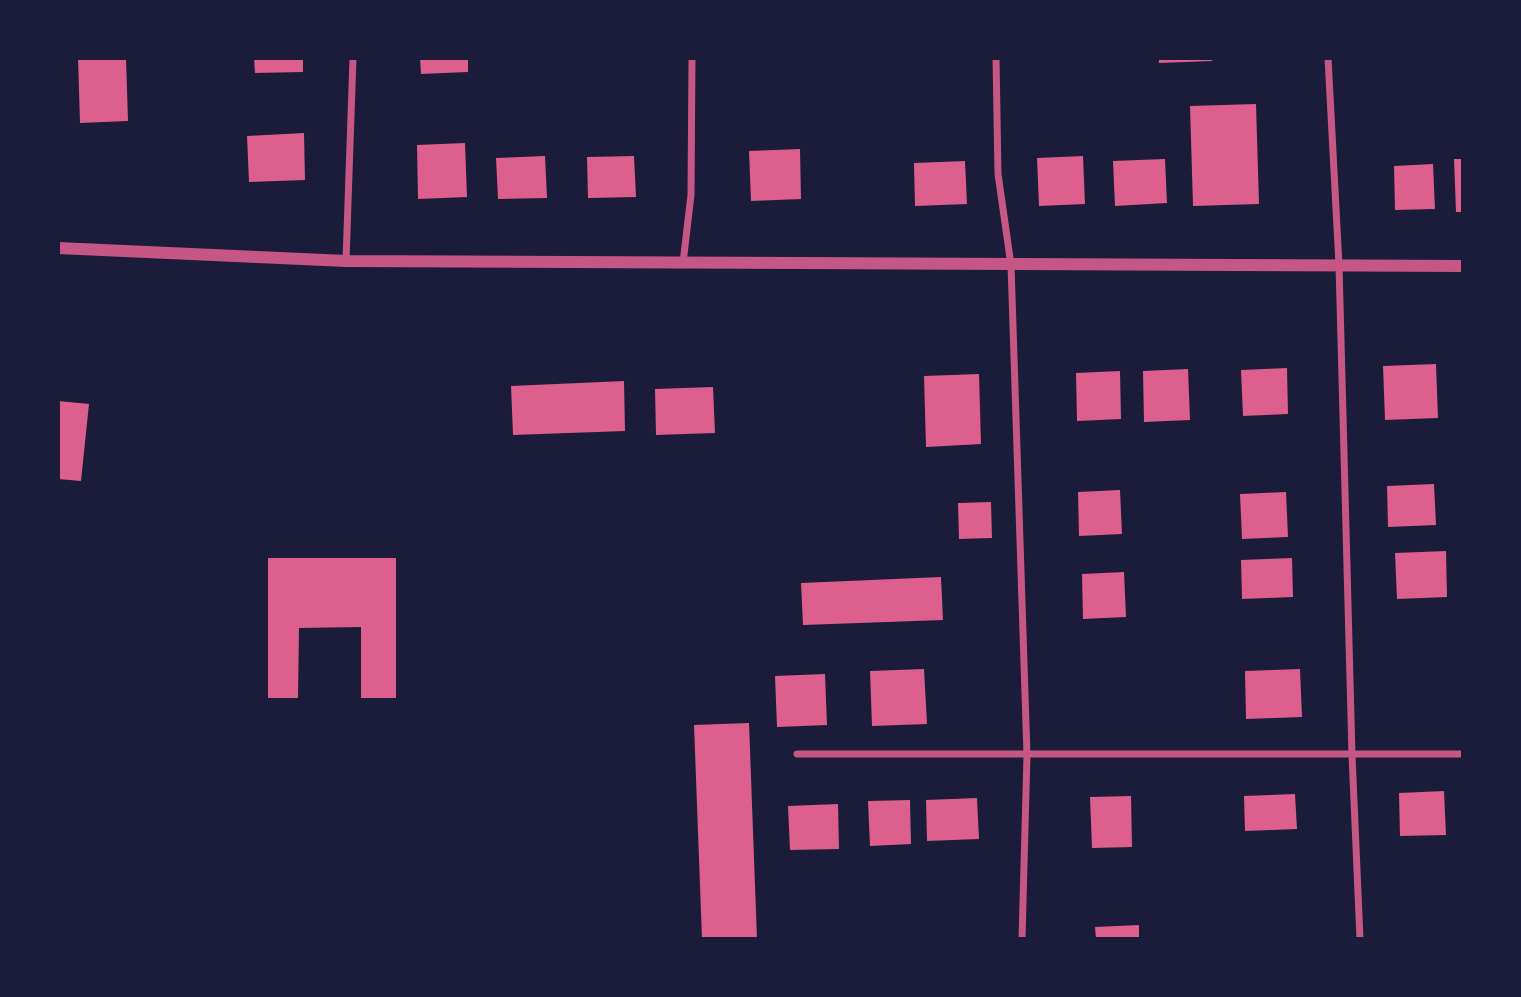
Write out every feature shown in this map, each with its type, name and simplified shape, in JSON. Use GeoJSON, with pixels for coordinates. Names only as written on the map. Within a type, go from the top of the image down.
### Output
{"type":"FeatureCollection","features":[{"type":"Feature","properties":{"kind":"street"},"geometry":{"type":"LineString","coordinates":[[346,261],[353,58]]}},
{"type":"Feature","properties":{"kind":"street"},"geometry":{"type":"LineString","coordinates":[[683,264],[691,195],[692,58]]}},
{"type":"Feature","properties":{"kind":"street"},"geometry":{"type":"LineString","coordinates":[[996,58],[998,174],[1011,265],[1027,755],[1023,939]]}},
{"type":"Feature","properties":{"kind":"street"},"geometry":{"type":"LineString","coordinates":[[1328,58],[1339,265],[1352,755],[1360,939]]}},
{"type":"Feature","properties":{"kind":"street"},"geometry":{"type":"LineString","coordinates":[[58,248],[346,261],[1463,266]]}},
{"type":"Feature","properties":{"kind":"street"},"geometry":{"type":"LineString","coordinates":[[797,754],[1463,754]]}},
{"type":"Feature","properties":{"kind":"building"},"geometry":{"type":"Polygon","coordinates":[[[78,58],[126,58],[128,121],[80,123],[78,58]]]}},
{"type":"Feature","properties":{"kind":"building"},"geometry":{"type":"Polygon","coordinates":[[[254,58],[303,58],[303,72],[255,73],[254,58]]]}},
{"type":"Feature","properties":{"kind":"building"},"geometry":{"type":"Polygon","coordinates":[[[420,58],[468,58],[468,72],[421,74],[420,58]]]}},
{"type":"Feature","properties":{"kind":"building"},"geometry":{"type":"Polygon","coordinates":[[[1159,58],[1212,58],[1212,61],[1159,63],[1159,58]]]}},
{"type":"Feature","properties":{"kind":"building"},"geometry":{"type":"Polygon","coordinates":[[[1256,104],[1259,204],[1193,206],[1190,106],[1256,104]]]}},
{"type":"Feature","properties":{"kind":"building"},"geometry":{"type":"Polygon","coordinates":[[[304,133],[305,180],[249,182],[247,136],[304,133]]]}},
{"type":"Feature","properties":{"kind":"building"},"geometry":{"type":"Polygon","coordinates":[[[465,143],[467,197],[418,199],[417,145],[465,143]]]}},
{"type":"Feature","properties":{"kind":"building"},"geometry":{"type":"Polygon","coordinates":[[[800,149],[801,199],[751,201],[749,151],[800,149]]]}},
{"type":"Feature","properties":{"kind":"building"},"geometry":{"type":"Polygon","coordinates":[[[545,156],[547,198],[498,199],[496,158],[545,156]]]}},
{"type":"Feature","properties":{"kind":"building"},"geometry":{"type":"Polygon","coordinates":[[[634,156],[636,197],[588,198],[587,157],[634,156]]]}},
{"type":"Feature","properties":{"kind":"building"},"geometry":{"type":"Polygon","coordinates":[[[1083,156],[1085,204],[1039,206],[1037,158],[1083,156]]]}},
{"type":"Feature","properties":{"kind":"building"},"geometry":{"type":"Polygon","coordinates":[[[1165,159],[1167,203],[1115,206],[1113,161],[1165,159]]]}},
{"type":"Feature","properties":{"kind":"building"},"geometry":{"type":"Polygon","coordinates":[[[1454,159],[1463,159],[1463,212],[1456,212],[1454,159]]]}},
{"type":"Feature","properties":{"kind":"building"},"geometry":{"type":"Polygon","coordinates":[[[965,161],[967,204],[915,206],[914,163],[965,161]]]}},
{"type":"Feature","properties":{"kind":"building"},"geometry":{"type":"Polygon","coordinates":[[[1433,164],[1435,209],[1395,210],[1394,166],[1433,164]]]}},
{"type":"Feature","properties":{"kind":"building"},"geometry":{"type":"Polygon","coordinates":[[[1436,364],[1438,418],[1385,420],[1383,366],[1436,364]]]}},
{"type":"Feature","properties":{"kind":"building"},"geometry":{"type":"Polygon","coordinates":[[[1287,368],[1288,414],[1243,416],[1241,370],[1287,368]]]}},
{"type":"Feature","properties":{"kind":"building"},"geometry":{"type":"Polygon","coordinates":[[[1188,369],[1190,420],[1144,422],[1143,371],[1188,369]]]}},
{"type":"Feature","properties":{"kind":"building"},"geometry":{"type":"Polygon","coordinates":[[[1120,371],[1121,419],[1077,421],[1076,373],[1120,371]]]}},
{"type":"Feature","properties":{"kind":"building"},"geometry":{"type":"Polygon","coordinates":[[[979,374],[981,444],[926,447],[924,376],[979,374]]]}},
{"type":"Feature","properties":{"kind":"building"},"geometry":{"type":"Polygon","coordinates":[[[624,381],[625,431],[513,435],[511,386],[624,381]]]}},
{"type":"Feature","properties":{"kind":"building"},"geometry":{"type":"Polygon","coordinates":[[[713,387],[715,433],[656,435],[655,389],[713,387]]]}},
{"type":"Feature","properties":{"kind":"building"},"geometry":{"type":"Polygon","coordinates":[[[58,401],[89,404],[81,481],[58,479],[58,401]]]}},
{"type":"Feature","properties":{"kind":"building"},"geometry":{"type":"Polygon","coordinates":[[[1434,484],[1436,525],[1388,527],[1387,486],[1434,484]]]}},
{"type":"Feature","properties":{"kind":"building"},"geometry":{"type":"Polygon","coordinates":[[[1120,490],[1122,534],[1079,536],[1078,492],[1120,490]]]}},
{"type":"Feature","properties":{"kind":"building"},"geometry":{"type":"Polygon","coordinates":[[[1286,492],[1288,537],[1242,539],[1240,494],[1286,492]]]}},
{"type":"Feature","properties":{"kind":"building"},"geometry":{"type":"Polygon","coordinates":[[[991,502],[992,538],[959,539],[958,503],[991,502]]]}},
{"type":"Feature","properties":{"kind":"building"},"geometry":{"type":"Polygon","coordinates":[[[1446,551],[1447,597],[1397,599],[1395,553],[1446,551]]]}},
{"type":"Feature","properties":{"kind":"building"},"geometry":{"type":"Polygon","coordinates":[[[268,558],[396,558],[396,698],[361,698],[361,627],[299,628],[298,698],[268,698],[268,558]]]}},
{"type":"Feature","properties":{"kind":"building"},"geometry":{"type":"Polygon","coordinates":[[[1292,558],[1293,597],[1242,599],[1241,560],[1292,558]]]}},
{"type":"Feature","properties":{"kind":"building"},"geometry":{"type":"Polygon","coordinates":[[[1124,572],[1126,617],[1083,619],[1082,574],[1124,572]]]}},
{"type":"Feature","properties":{"kind":"building"},"geometry":{"type":"Polygon","coordinates":[[[941,577],[943,620],[803,625],[801,583],[941,577]]]}},
{"type":"Feature","properties":{"kind":"building"},"geometry":{"type":"Polygon","coordinates":[[[924,669],[927,724],[872,726],[870,671],[924,669]]]}},
{"type":"Feature","properties":{"kind":"building"},"geometry":{"type":"Polygon","coordinates":[[[1300,669],[1302,717],[1246,719],[1245,671],[1300,669]]]}},
{"type":"Feature","properties":{"kind":"building"},"geometry":{"type":"Polygon","coordinates":[[[825,674],[827,725],[777,727],[775,676],[825,674]]]}},
{"type":"Feature","properties":{"kind":"building"},"geometry":{"type":"Polygon","coordinates":[[[749,723],[757,939],[702,939],[694,725],[749,723]]]}},
{"type":"Feature","properties":{"kind":"building"},"geometry":{"type":"Polygon","coordinates":[[[1444,791],[1446,835],[1400,836],[1399,793],[1444,791]]]}},
{"type":"Feature","properties":{"kind":"building"},"geometry":{"type":"Polygon","coordinates":[[[1295,794],[1297,829],[1245,831],[1244,796],[1295,794]]]}},
{"type":"Feature","properties":{"kind":"building"},"geometry":{"type":"Polygon","coordinates":[[[1131,796],[1132,847],[1092,848],[1090,797],[1131,796]]]}},
{"type":"Feature","properties":{"kind":"building"},"geometry":{"type":"Polygon","coordinates":[[[977,798],[979,839],[927,841],[926,800],[977,798]]]}},
{"type":"Feature","properties":{"kind":"building"},"geometry":{"type":"Polygon","coordinates":[[[910,800],[911,844],[870,846],[868,801],[910,800]]]}},
{"type":"Feature","properties":{"kind":"building"},"geometry":{"type":"Polygon","coordinates":[[[838,804],[839,849],[790,850],[788,806],[838,804]]]}},
{"type":"Feature","properties":{"kind":"building"},"geometry":{"type":"Polygon","coordinates":[[[1139,925],[1139,939],[1096,939],[1095,927],[1139,925]]]}}]}
